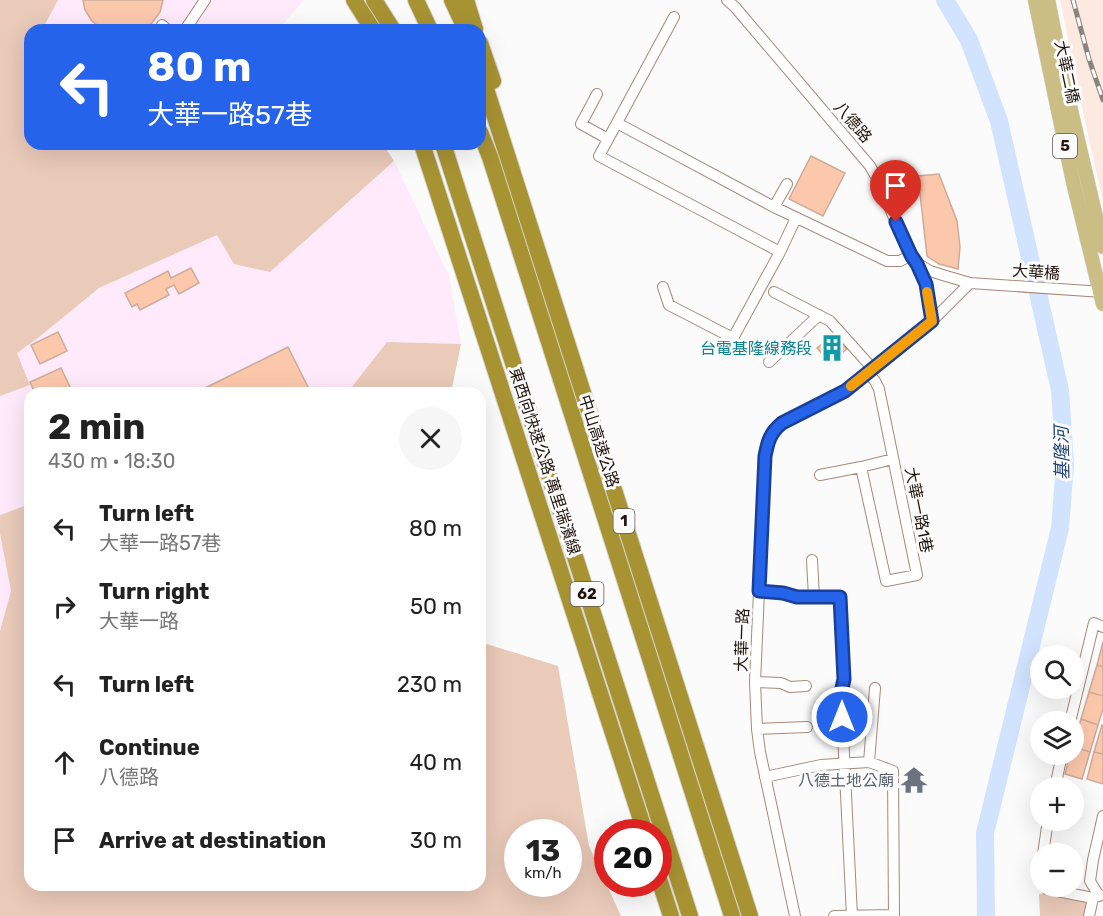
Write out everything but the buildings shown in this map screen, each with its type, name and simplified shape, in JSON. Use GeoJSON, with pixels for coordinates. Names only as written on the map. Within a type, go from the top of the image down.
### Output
{"type":"FeatureCollection","features":[{"type":"Feature","properties":{"kind":"highway"},"geometry":{"type":"LineString","coordinates":[[354,0],[369,24]]}},
{"type":"Feature","properties":{"kind":"highway"},"geometry":{"type":"LineString","coordinates":[[374,0],[389,24]]}},
{"type":"Feature","properties":{"kind":"highway"},"geometry":{"type":"LineString","coordinates":[[416,0],[427,24]]}},
{"type":"Feature","properties":{"kind":"highway"},"geometry":{"type":"LineString","coordinates":[[428,0],[438,24]]}},
{"type":"Feature","properties":{"kind":"highway"},"geometry":{"type":"LineString","coordinates":[[452,0],[462,24]]}},
{"type":"Feature","properties":{"kind":"highway"},"geometry":{"type":"LineString","coordinates":[[466,0],[474,24]]}},
{"type":"Feature","properties":{"kind":"highway"},"geometry":{"type":"LineString","coordinates":[[486,62],[496,93],[499,126]]}},
{"type":"Feature","properties":{"kind":"highway","name":"中山高速公路"},"geometry":{"type":"LineString","coordinates":[[486,88],[750,916]]}},
{"type":"Feature","properties":{"kind":"highway","name":"中山高速公路"},"geometry":{"type":"LineString","coordinates":[[486,147],[732,916]]}},
{"type":"Feature","properties":{"kind":"highway","name":"東西向快速公路 萬里瑞濱線"},"geometry":{"type":"LineString","coordinates":[[424,150],[641,819]]}},
{"type":"Feature","properties":{"kind":"highway","name":"東西向快速公路 萬里瑞濱線"},"geometry":{"type":"LineString","coordinates":[[445,150],[690,916]]}},
{"type":"Feature","properties":{"kind":"highway"},"geometry":{"type":"LineString","coordinates":[[486,150],[490,157]]}},
{"type":"Feature","properties":{"kind":"highway"},"geometry":{"type":"LineString","coordinates":[[665,897],[671,916]]}},
{"type":"Feature","properties":{"kind":"main road","name":"大華二橋"},"geometry":{"type":"LineString","coordinates":[[1035,0],[1073,182],[1102,296]]}},
{"type":"Feature","properties":{"kind":"main road","name":"5"},"geometry":{"type":"LineString","coordinates":[[1048,0],[1065,85],[1103,247]]}},
{"type":"Feature","properties":{"kind":"street"},"geometry":{"type":"LineString","coordinates":[[189,24],[205,0]]}},
{"type":"Feature","properties":{"kind":"street","name":"八德路"},"geometry":{"type":"LineString","coordinates":[[727,0],[870,166],[926,284],[932,321]]}},
{"type":"Feature","properties":{"kind":"street"},"geometry":{"type":"LineString","coordinates":[[674,17],[599,156],[780,252]]}},
{"type":"Feature","properties":{"kind":"street"},"geometry":{"type":"LineString","coordinates":[[597,94],[581,124],[608,139]]}},
{"type":"Feature","properties":{"kind":"street"},"geometry":{"type":"LineString","coordinates":[[616,123],[774,207],[887,261],[914,259],[946,276],[970,283]]}},
{"type":"Feature","properties":{"kind":"street"},"geometry":{"type":"LineString","coordinates":[[774,207],[787,184]]}},
{"type":"Feature","properties":{"kind":"street"},"geometry":{"type":"LineString","coordinates":[[663,287],[669,305],[733,338],[796,218]]}},
{"type":"Feature","properties":{"kind":"street","name":"大華橋"},"geometry":{"type":"LineString","coordinates":[[970,283],[1102,296]]}},
{"type":"Feature","properties":{"kind":"street","name":"大華一路"},"geometry":{"type":"LineString","coordinates":[[795,916],[757,729],[755,682],[767,442],[773,430],[782,423],[845,391],[871,371],[932,321],[970,283]]}},
{"type":"Feature","properties":{"kind":"street","name":"大華一路1巷"},"geometry":{"type":"LineString","coordinates":[[774,292],[830,321],[871,371],[879,389],[917,575],[886,581],[861,467]]}},
{"type":"Feature","properties":{"kind":"street"},"geometry":{"type":"LineString","coordinates":[[769,362],[819,315]]}},
{"type":"Feature","properties":{"kind":"street"},"geometry":{"type":"LineString","coordinates":[[820,475],[893,459]]}},
{"type":"Feature","properties":{"kind":"street"},"geometry":{"type":"LineString","coordinates":[[812,560],[814,597]]}},
{"type":"Feature","properties":{"kind":"street"},"geometry":{"type":"LineString","coordinates":[[759,591],[797,597],[840,597],[844,679],[841,693],[852,916]]}},
{"type":"Feature","properties":{"kind":"street"},"geometry":{"type":"LineString","coordinates":[[1073,711],[1094,623],[1103,627]]}},
{"type":"Feature","properties":{"kind":"street"},"geometry":{"type":"LineString","coordinates":[[755,682],[781,683],[790,687],[806,686]]}},
{"type":"Feature","properties":{"kind":"street"},"geometry":{"type":"LineString","coordinates":[[869,762],[875,688]]}},
{"type":"Feature","properties":{"kind":"street"},"geometry":{"type":"LineString","coordinates":[[757,729],[807,727]]}},
{"type":"Feature","properties":{"kind":"street"},"geometry":{"type":"LineString","coordinates":[[765,777],[821,765],[869,762],[893,771],[894,916],[834,916]]}},
{"type":"Feature","properties":{"kind":"street"},"geometry":{"type":"LineString","coordinates":[[1089,916],[1098,896],[1090,881],[1103,816]]}},
{"type":"Feature","properties":{"kind":"shaded area"},"geometry":{"type":"Polygon","coordinates":[[[0,0],[304,0],[283,24],[24,24],[0,0]]]}},
{"type":"Feature","properties":{"kind":"shaded area"},"geometry":{"type":"Polygon","coordinates":[[[0,0],[58,0],[45,24],[24,24],[24,150],[387,150],[394,161],[270,272],[234,264],[217,235],[99,288],[17,353],[30,385],[0,396],[0,0]]]}},
{"type":"Feature","properties":{"kind":"shaded area"},"geometry":{"type":"Polygon","coordinates":[[[1060,0],[1103,0],[1103,201],[1086,126],[1060,0]]]}},
{"type":"Feature","properties":{"kind":"shaded area"},"geometry":{"type":"Polygon","coordinates":[[[394,161],[449,276],[461,344],[387,342],[352,387],[25,387],[30,385],[17,353],[99,288],[217,235],[270,272],[394,161]]]}},
{"type":"Feature","properties":{"kind":"shaded area"},"geometry":{"type":"Polygon","coordinates":[[[387,342],[461,344],[452,387],[352,387],[387,342]]]}},
{"type":"Feature","properties":{"kind":"shaded area"},"geometry":{"type":"Polygon","coordinates":[[[24,387],[24,506],[0,515],[0,396],[24,387]]]}},
{"type":"Feature","properties":{"kind":"shaded area"},"geometry":{"type":"Polygon","coordinates":[[[24,506],[24,891],[486,891],[486,644],[558,666],[589,846],[594,857],[594,897],[612,897],[621,916],[0,916],[0,631],[11,591],[0,534],[0,515],[24,506]]]}},
{"type":"Feature","properties":{"kind":"shaded area"},"geometry":{"type":"Polygon","coordinates":[[[0,534],[11,591],[0,631],[0,534]]]}},
{"type":"Feature","properties":{"kind":"shaded area"},"geometry":{"type":"Polygon","coordinates":[[[1039,897],[1069,897],[1087,900],[1084,916],[1040,916],[1039,897]]]}},
{"type":"Feature","properties":{"kind":"waterway","name":"基隆河"},"geometry":{"type":"LineString","coordinates":[[945,0],[969,40],[999,121],[1060,390],[1065,465],[1060,528],[985,833],[986,916]]}},
{"type":"Feature","properties":{"kind":"railway"},"geometry":{"type":"LineString","coordinates":[[1073,0],[1103,100]]}},
{"type":"Feature","properties":{"kind":"slow traffic"},"geometry":{"type":"LineString","coordinates":[[851,386],[932,321],[927,292]]}},
{"type":"Feature","properties":{"kind":"place","name":"台電基隆線務段"},"geometry":{"type":"Point","coordinates":[832,348]}},
{"type":"Feature","properties":{"kind":"place","name":"八德土地公廟"},"geometry":{"type":"Point","coordinates":[914,780]}},
{"type":"Feature","properties":{"kind":"route"},"geometry":{"type":"LineString","coordinates":[[842,717],[841,693],[844,679],[840,597],[797,597],[759,591],[765,456],[767,442],[773,430],[794,416],[845,391],[932,321],[926,284],[896,222]]}}]}
